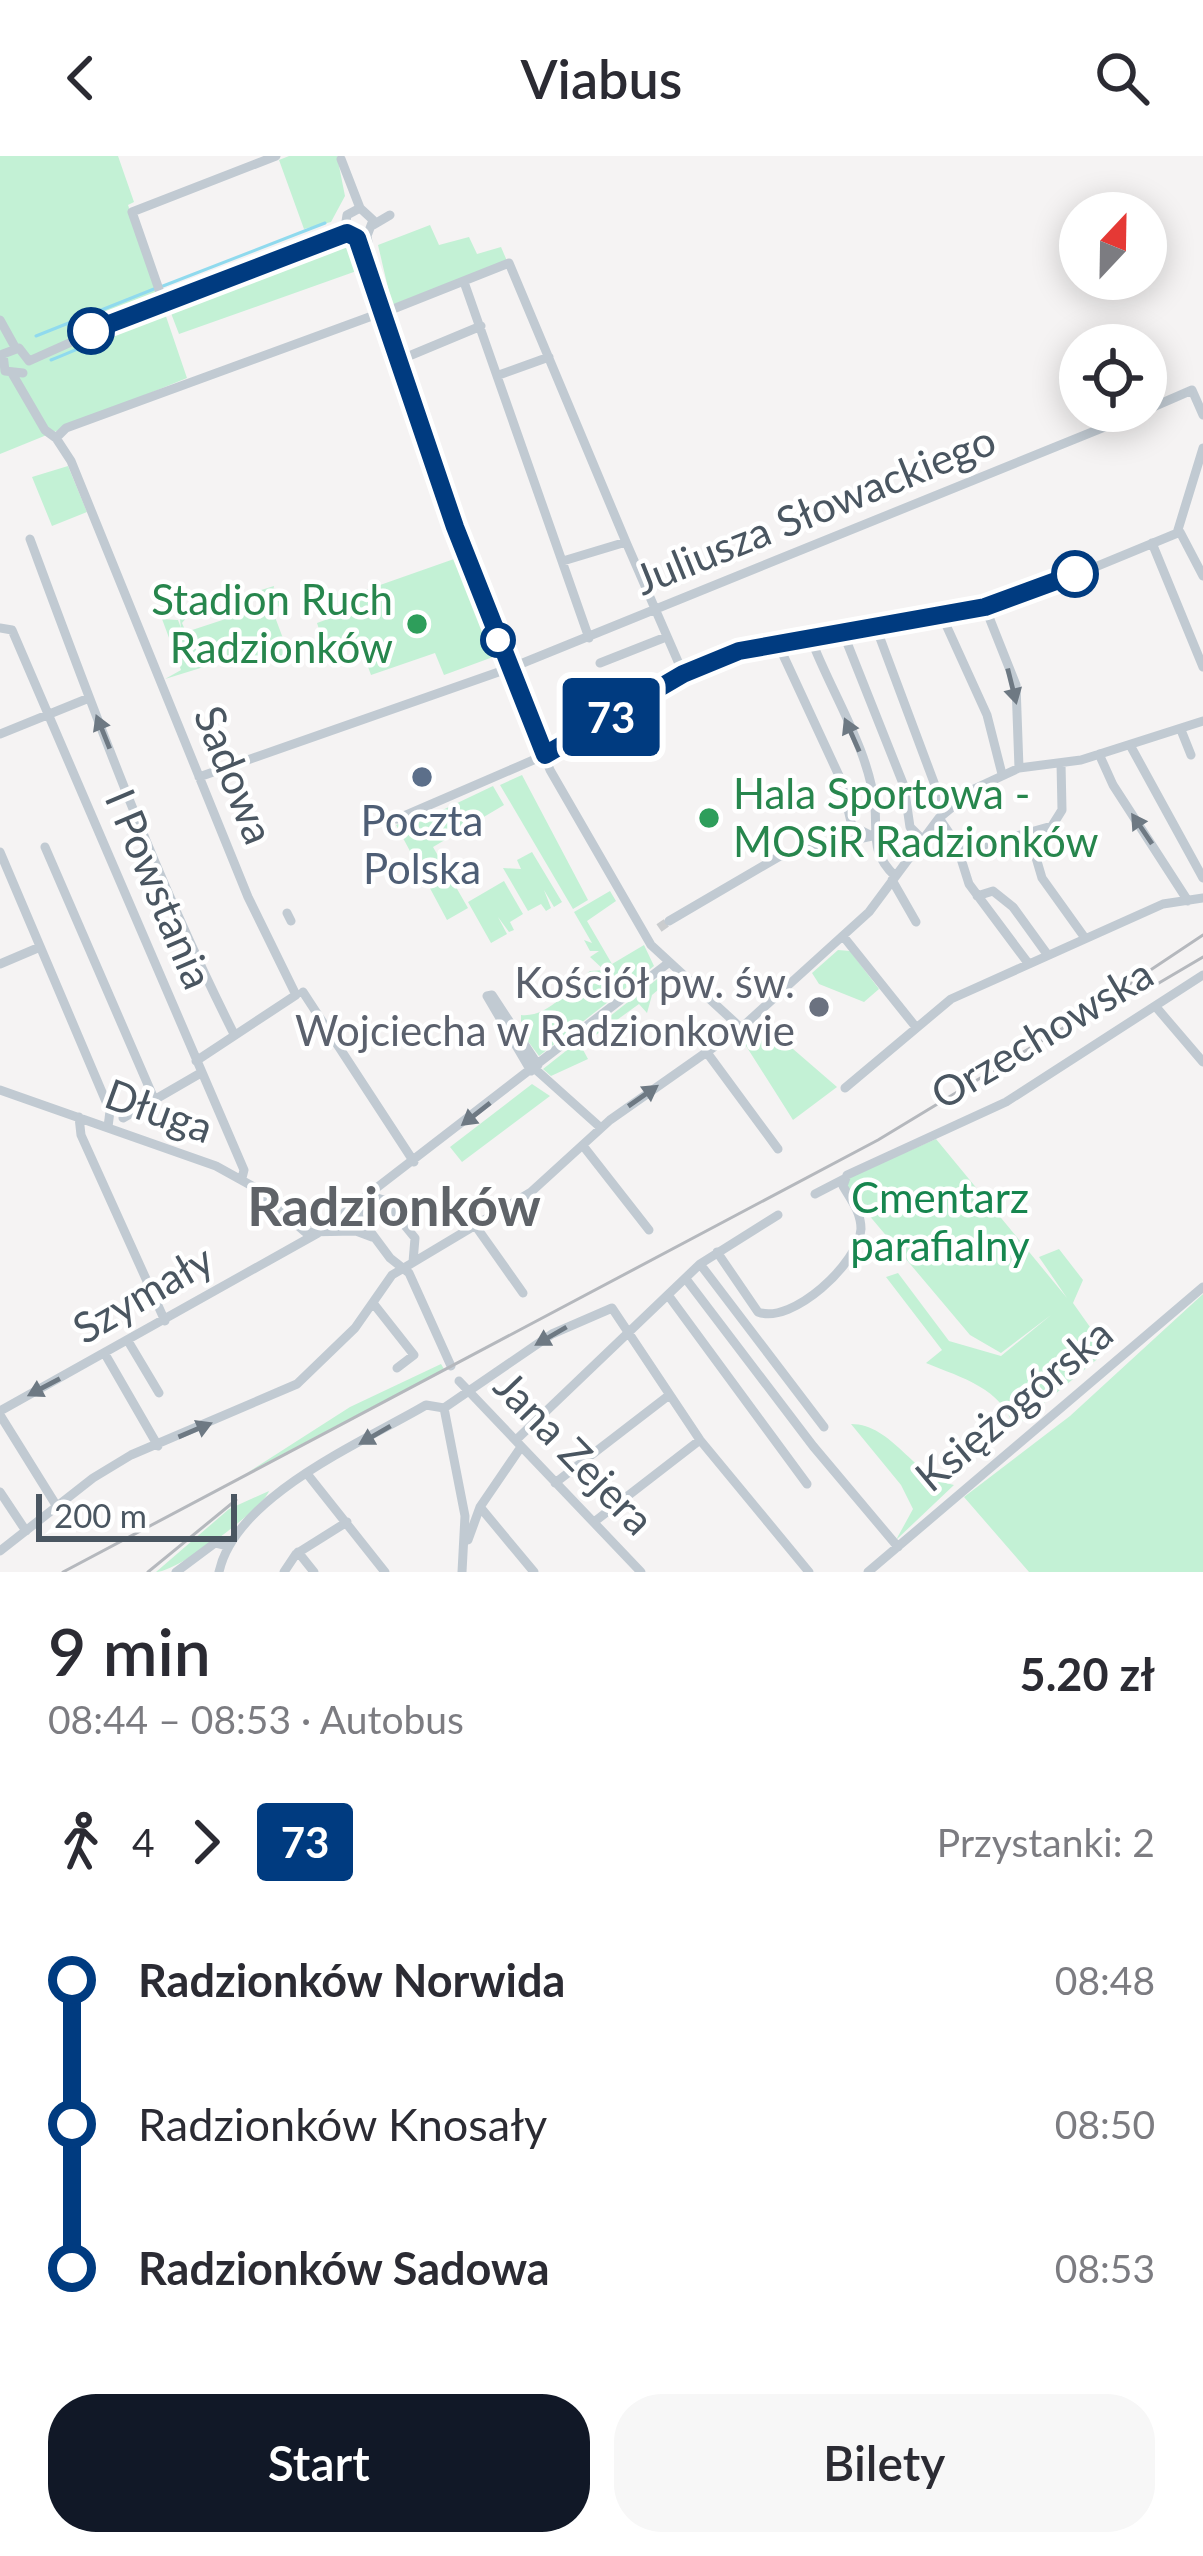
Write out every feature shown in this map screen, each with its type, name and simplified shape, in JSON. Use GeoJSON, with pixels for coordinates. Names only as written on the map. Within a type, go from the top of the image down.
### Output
{"type":"FeatureCollection","features":[{"type":"Feature","properties":{"kind":"street"},"geometry":{"type":"LineString","coordinates":[[163,302],[132,212],[277,156]]}},
{"type":"Feature","properties":{"kind":"street"},"geometry":{"type":"LineString","coordinates":[[341,157],[359,210],[373,225]]}},
{"type":"Feature","properties":{"kind":"street"},"geometry":{"type":"LineString","coordinates":[[11,363],[296,249],[354,233],[388,212],[359,210]]}},
{"type":"Feature","properties":{"kind":"street"},"geometry":{"type":"LineString","coordinates":[[359,210],[354,233],[374,279],[421,433],[569,808],[645,937],[667,964],[740,1028]]}},
{"type":"Feature","properties":{"kind":"street"},"geometry":{"type":"LineString","coordinates":[[56,438],[62,430],[509,263],[683,674]]}},
{"type":"Feature","properties":{"kind":"street"},"geometry":{"type":"LineString","coordinates":[[464,282],[590,638]]}},
{"type":"Feature","properties":{"kind":"street","name":"Sadowa"},"geometry":{"type":"LineString","coordinates":[[0,325],[11,363],[34,410],[56,438],[248,897],[300,993],[413,1162]]}},
{"type":"Feature","properties":{"kind":"street"},"geometry":{"type":"LineString","coordinates":[[409,356],[481,326]]}},
{"type":"Feature","properties":{"kind":"street"},"geometry":{"type":"LineString","coordinates":[[499,375],[549,357]]}},
{"type":"Feature","properties":{"kind":"street","name":"Juliusza Słowackiego"},"geometry":{"type":"LineString","coordinates":[[1167,401],[1192,390],[1203,415]]}},
{"type":"Feature","properties":{"kind":"street","name":"Juliusza Słowackiego"},"geometry":{"type":"LineString","coordinates":[[199,777],[590,638],[1094,432]]}},
{"type":"Feature","properties":{"kind":"street"},"geometry":{"type":"LineString","coordinates":[[1203,448],[1179,532],[1203,576]]}},
{"type":"Feature","properties":{"kind":"street"},"geometry":{"type":"LineString","coordinates":[[398,819],[545,755],[683,674],[739,651],[877,630],[985,607],[1179,532]]}},
{"type":"Feature","properties":{"kind":"street"},"geometry":{"type":"LineString","coordinates":[[30,539],[195,957],[233,1032]]}},
{"type":"Feature","properties":{"kind":"street"},"geometry":{"type":"LineString","coordinates":[[563,561],[626,542]]}},
{"type":"Feature","properties":{"kind":"street"},"geometry":{"type":"LineString","coordinates":[[1152,543],[1203,667]]}},
{"type":"Feature","properties":{"kind":"street"},"geometry":{"type":"LineString","coordinates":[[985,607],[1016,685],[1019,768]]}},
{"type":"Feature","properties":{"kind":"street"},"geometry":{"type":"LineString","coordinates":[[942,616],[987,716],[1002,774]]}},
{"type":"Feature","properties":{"kind":"street","name":"I Powstania"},"geometry":{"type":"LineString","coordinates":[[4,627],[49,715],[244,1170],[242,1178]]}},
{"type":"Feature","properties":{"kind":"street"},"geometry":{"type":"LineString","coordinates":[[877,630],[942,815],[977,896],[1028,963]]}},
{"type":"Feature","properties":{"kind":"street"},"geometry":{"type":"LineString","coordinates":[[844,635],[904,786],[910,827],[922,839]]}},
{"type":"Feature","properties":{"kind":"street"},"geometry":{"type":"LineString","coordinates":[[600,663],[666,637]]}},
{"type":"Feature","properties":{"kind":"street"},"geometry":{"type":"LineString","coordinates":[[811,639],[864,762],[874,807],[872,836],[916,922]]}},
{"type":"Feature","properties":{"kind":"street"},"geometry":{"type":"LineString","coordinates":[[778,644],[841,779],[852,826],[872,836]]}},
{"type":"Feature","properties":{"kind":"street"},"geometry":{"type":"LineString","coordinates":[[0,734],[89,698]]}},
{"type":"Feature","properties":{"kind":"street"},"geometry":{"type":"LineString","coordinates":[[0,1551],[110,1467],[297,1384],[331,1355],[409,1264],[477,1228],[584,1147],[601,1128],[740,1028],[843,936],[942,815],[1002,774],[1099,754],[1203,721]]}},
{"type":"Feature","properties":{"kind":"street"},"geometry":{"type":"LineString","coordinates":[[1181,730],[1191,755]]}},
{"type":"Feature","properties":{"kind":"street"},"geometry":{"type":"LineString","coordinates":[[1130,745],[1203,878]]}},
{"type":"Feature","properties":{"kind":"street"},"geometry":{"type":"LineString","coordinates":[[1099,754],[1112,785],[1188,901]]}},
{"type":"Feature","properties":{"kind":"street"},"geometry":{"type":"LineString","coordinates":[[956,842],[982,846],[1029,834],[1059,819],[1061,763]]}},
{"type":"Feature","properties":{"kind":"street"},"geometry":{"type":"LineString","coordinates":[[1029,834],[1042,878],[1085,938]]}},
{"type":"Feature","properties":{"kind":"street"},"geometry":{"type":"LineString","coordinates":[[645,937],[780,856],[872,836]]}},
{"type":"Feature","properties":{"kind":"street"},"geometry":{"type":"LineString","coordinates":[[45,847],[155,1101]]}},
{"type":"Feature","properties":{"kind":"street"},"geometry":{"type":"LineString","coordinates":[[1,856],[110,1112],[108,1126]]}},
{"type":"Feature","properties":{"kind":"street"},"geometry":{"type":"LineString","coordinates":[[977,896],[993,891],[1013,907],[1047,954]]}},
{"type":"Feature","properties":{"kind":"street"},"geometry":{"type":"LineString","coordinates":[[844,1088],[951,999],[1163,904],[1203,898]]}},
{"type":"Feature","properties":{"kind":"street"},"geometry":{"type":"LineString","coordinates":[[843,936],[915,1026]]}},
{"type":"Feature","properties":{"kind":"street"},"geometry":{"type":"LineString","coordinates":[[0,964],[40,947]]}},
{"type":"Feature","properties":{"kind":"street","name":"Szymały"},"geometry":{"type":"LineString","coordinates":[[0,1413],[330,1225],[667,964]]}},
{"type":"Feature","properties":{"kind":"street","name":"Orzechowska"},"geometry":{"type":"LineString","coordinates":[[815,1194],[1006,1102],[1203,976]]}},
{"type":"Feature","properties":{"kind":"street"},"geometry":{"type":"LineString","coordinates":[[196,1060],[300,993]]}},
{"type":"Feature","properties":{"kind":"street"},"geometry":{"type":"LineString","coordinates":[[534,1068],[492,995],[487,996],[534,1068],[601,1128]]}},
{"type":"Feature","properties":{"kind":"street"},"geometry":{"type":"LineString","coordinates":[[1156,1007],[1203,1062]]}},
{"type":"Feature","properties":{"kind":"street"},"geometry":{"type":"LineString","coordinates":[[708,1054],[778,1149]]}},
{"type":"Feature","properties":{"kind":"street"},"geometry":{"type":"LineString","coordinates":[[123,1118],[199,1074]]}},
{"type":"Feature","properties":{"kind":"street","name":"Długa"},"geometry":{"type":"LineString","coordinates":[[0,1090],[242,1178],[293,1225]]}},
{"type":"Feature","properties":{"kind":"street"},"geometry":{"type":"LineString","coordinates":[[79,1117],[81,1135],[165,1321]]}},
{"type":"Feature","properties":{"kind":"street"},"geometry":{"type":"LineString","coordinates":[[584,1147],[649,1230]]}},
{"type":"Feature","properties":{"kind":"street"},"geometry":{"type":"LineString","coordinates":[[717,1252],[758,1312],[766,1316],[794,1307],[842,1267],[860,1236],[860,1216],[846,1177]]}},
{"type":"Feature","properties":{"kind":"street"},"geometry":{"type":"LineString","coordinates":[[366,1200],[358,1215],[372,1237]]}},
{"type":"Feature","properties":{"kind":"street","name":"Jana Zejera"},"geometry":{"type":"LineString","coordinates":[[366,1200],[384,1200],[413,1235],[409,1264],[451,1366]]}},
{"type":"Feature","properties":{"kind":"street","name":"Długa"},"geometry":{"type":"LineString","coordinates":[[284,1215],[309,1225],[330,1225]]}},
{"type":"Feature","properties":{"kind":"street"},"geometry":{"type":"LineString","coordinates":[[478,1572],[463,1568],[467,1544],[480,1507],[519,1444],[700,1264],[778,1215]]}},
{"type":"Feature","properties":{"kind":"street"},"geometry":{"type":"LineString","coordinates":[[293,1225],[318,1233],[356,1231],[409,1264]]}},
{"type":"Feature","properties":{"kind":"street"},"geometry":{"type":"LineString","coordinates":[[292,1246],[298,1238],[293,1225]]}},
{"type":"Feature","properties":{"kind":"street"},"geometry":{"type":"LineString","coordinates":[[477,1228],[523,1292]]}},
{"type":"Feature","properties":{"kind":"street"},"geometry":{"type":"LineString","coordinates":[[700,1264],[824,1426]]}},
{"type":"Feature","properties":{"kind":"street"},"geometry":{"type":"LineString","coordinates":[[686,1279],[813,1446],[898,1547]]}},
{"type":"Feature","properties":{"kind":"street","name":"Księżogórska"},"geometry":{"type":"LineString","coordinates":[[868,1572],[1203,1287]]}},
{"type":"Feature","properties":{"kind":"street"},"geometry":{"type":"LineString","coordinates":[[668,1295],[807,1484]]}},
{"type":"Feature","properties":{"kind":"street"},"geometry":{"type":"LineString","coordinates":[[373,1303],[414,1355],[397,1367]]}},
{"type":"Feature","properties":{"kind":"street"},"geometry":{"type":"LineString","coordinates":[[445,1408],[464,1385],[605,1307],[617,1312],[700,1440],[809,1572]]}},
{"type":"Feature","properties":{"kind":"street"},"geometry":{"type":"LineString","coordinates":[[128,1341],[159,1394]]}},
{"type":"Feature","properties":{"kind":"street"},"geometry":{"type":"LineString","coordinates":[[105,1354],[158,1446]]}},
{"type":"Feature","properties":{"kind":"street","name":"Jana Zejera"},"geometry":{"type":"LineString","coordinates":[[464,1385],[485,1401],[519,1444],[641,1572]]}},
{"type":"Feature","properties":{"kind":"street"},"geometry":{"type":"LineString","coordinates":[[555,1483],[668,1396]]}},
{"type":"Feature","properties":{"kind":"street"},"geometry":{"type":"LineString","coordinates":[[218,1572],[227,1546],[274,1496],[426,1406],[445,1408]]}},
{"type":"Feature","properties":{"kind":"street"},"geometry":{"type":"LineString","coordinates":[[445,1408],[460,1472],[467,1544]]}},
{"type":"Feature","properties":{"kind":"street"},"geometry":{"type":"LineString","coordinates":[[0,1413],[56,1505]]}},
{"type":"Feature","properties":{"kind":"street"},"geometry":{"type":"LineString","coordinates":[[594,1522],[700,1440]]}},
{"type":"Feature","properties":{"kind":"street"},"geometry":{"type":"LineString","coordinates":[[308,1475],[385,1572]]}},
{"type":"Feature","properties":{"kind":"street"},"geometry":{"type":"LineString","coordinates":[[0,1492],[26,1531]]}},
{"type":"Feature","properties":{"kind":"street"},"geometry":{"type":"LineString","coordinates":[[480,1507],[534,1572]]}},
{"type":"Feature","properties":{"kind":"street"},"geometry":{"type":"LineString","coordinates":[[284,1572],[298,1552],[346,1522]]}},
{"type":"Feature","properties":{"kind":"street"},"geometry":{"type":"LineString","coordinates":[[0,1530],[11,1543]]}},
{"type":"Feature","properties":{"kind":"street"},"geometry":{"type":"LineString","coordinates":[[176,1572],[214,1543],[227,1546]]}},
{"type":"Feature","properties":{"kind":"street"},"geometry":{"type":"LineString","coordinates":[[298,1552],[314,1572]]}},
{"type":"Feature","properties":{"kind":"green space"},"geometry":{"type":"Polygon","coordinates":[[[0,156],[118,156],[134,202],[128,205],[187,378],[0,454],[0,156]]]}},
{"type":"Feature","properties":{"kind":"green space"},"geometry":{"type":"Polygon","coordinates":[[[337,156],[345,196],[331,222],[304,229],[279,160],[337,156]]]}},
{"type":"Feature","properties":{"kind":"green space"},"geometry":{"type":"Polygon","coordinates":[[[430,225],[439,245],[469,237],[477,254],[501,247],[507,261],[392,305],[378,245],[430,225]]]}},
{"type":"Feature","properties":{"kind":"green space"},"geometry":{"type":"Polygon","coordinates":[[[334,243],[356,252],[365,268],[179,334],[169,308],[334,243]]]}},
{"type":"Feature","properties":{"kind":"green space"},"geometry":{"type":"Polygon","coordinates":[[[68,466],[87,512],[52,526],[32,477],[68,466]]]}},
{"type":"Feature","properties":{"kind":"green space","name":"Stadion Ruch Radzionków"},"geometry":{"type":"Polygon","coordinates":[[[454,559],[493,657],[444,675],[435,653],[371,675],[364,656],[351,646],[327,654],[317,623],[350,611],[346,597],[454,559]]]}},
{"type":"Feature","properties":{"kind":"green space"},"geometry":{"type":"Polygon","coordinates":[[[274,586],[272,598],[278,597],[282,605],[272,609],[287,649],[299,649],[277,660],[262,655],[241,666],[236,654],[222,658],[214,639],[198,643],[207,666],[165,679],[181,670],[162,619],[178,620],[181,628],[180,619],[187,617],[182,623],[186,632],[268,605],[258,591],[274,586]]]}},
{"type":"Feature","properties":{"kind":"green space"},"geometry":{"type":"Polygon","coordinates":[[[522,775],[588,900],[573,909],[500,785],[522,775]]]}},
{"type":"Feature","properties":{"kind":"green space"},"geometry":{"type":"Polygon","coordinates":[[[493,786],[504,805],[433,847],[468,908],[447,920],[396,825],[406,821],[409,826],[493,786]]]}},
{"type":"Feature","properties":{"kind":"green space"},"geometry":{"type":"Polygon","coordinates":[[[532,852],[562,902],[554,907],[544,890],[551,908],[546,911],[541,904],[528,911],[503,868],[521,869],[517,860],[532,852]]]}},
{"type":"Feature","properties":{"kind":"green space"},"geometry":{"type":"Polygon","coordinates":[[[504,881],[523,914],[510,922],[514,930],[509,932],[498,917],[507,934],[491,943],[468,902],[504,881]]]}},
{"type":"Feature","properties":{"kind":"green space"},"geometry":{"type":"Polygon","coordinates":[[[610,891],[616,901],[587,921],[612,964],[644,945],[654,966],[539,1056],[521,1032],[521,1015],[541,1012],[590,971],[604,970],[590,957],[599,951],[590,951],[584,940],[592,943],[574,912],[610,891]]]}},
{"type":"Feature","properties":{"kind":"green space"},"geometry":{"type":"Polygon","coordinates":[[[838,950],[850,951],[879,989],[864,1002],[819,984],[812,973],[838,950]]]}},
{"type":"Feature","properties":{"kind":"green space"},"geometry":{"type":"Polygon","coordinates":[[[666,972],[672,978],[652,995],[647,1013],[639,1004],[581,1046],[588,1059],[551,1076],[543,1069],[666,972]]]}},
{"type":"Feature","properties":{"kind":"green space"},"geometry":{"type":"Polygon","coordinates":[[[763,1023],[837,1087],[793,1120],[741,1038],[763,1023]]]}},
{"type":"Feature","properties":{"kind":"green space"},"geometry":{"type":"Polygon","coordinates":[[[532,1084],[550,1096],[462,1162],[450,1147],[532,1084]]]}},
{"type":"Feature","properties":{"kind":"green space","name":"Cmentarz parafialny"},"geometry":{"type":"Polygon","coordinates":[[[936,1139],[1067,1298],[1039,1257],[1059,1249],[1083,1280],[1073,1303],[1107,1351],[1014,1428],[990,1394],[926,1363],[942,1350],[886,1277],[898,1273],[949,1341],[1001,1356],[1051,1315],[1001,1353],[970,1335],[846,1188],[847,1178],[936,1139]]]}},
{"type":"Feature","properties":{"kind":"green space"},"geometry":{"type":"Polygon","coordinates":[[[1203,1294],[1203,1572],[1029,1572],[964,1497],[1070,1416],[1203,1294]]]}},
{"type":"Feature","properties":{"kind":"green space"},"geometry":{"type":"Polygon","coordinates":[[[441,1364],[444,1369],[247,1473],[350,1407],[441,1364]]]}},
{"type":"Feature","properties":{"kind":"green space"},"geometry":{"type":"Polygon","coordinates":[[[851,1424],[879,1432],[927,1472],[954,1485],[896,1540],[913,1509],[901,1485],[851,1424]]]}},
{"type":"Feature","properties":{"kind":"green space"},"geometry":{"type":"Polygon","coordinates":[[[269,1491],[218,1539],[156,1572],[229,1509],[269,1491]]]}},
{"type":"Feature","properties":{"kind":"waterway"},"geometry":{"type":"LineString","coordinates":[[163,286],[325,223]]}},
{"type":"Feature","properties":{"kind":"waterway"},"geometry":{"type":"LineString","coordinates":[[51,360],[258,271]]}},
{"type":"Feature","properties":{"kind":"waterway"},"geometry":{"type":"LineString","coordinates":[[36,336],[154,289]]}},
{"type":"Feature","properties":{"kind":"tunnel"},"geometry":{"type":"LineString","coordinates":[[659,928],[669,921]]}},
{"type":"Feature","properties":{"kind":"railway"},"geometry":{"type":"LineString","coordinates":[[63,1572],[878,1140],[1068,1025],[1203,935]]}},
{"type":"Feature","properties":{"kind":"railway"},"geometry":{"type":"LineString","coordinates":[[1147,990],[1203,957]]}},
{"type":"Feature","properties":{"kind":"railway"},"geometry":{"type":"LineString","coordinates":[[148,1572],[236,1500]]}},
{"type":"Feature","properties":{"kind":"bus line","name":"73"},"geometry":{"type":"LineString","coordinates":[[91,331],[296,249],[347,233],[357,238],[455,527],[545,755],[683,674],[739,651],[877,630],[985,607],[1015,600],[1075,574]]}},
{"type":"Feature","properties":{"kind":"place","name":"Stadion Ruch Radzionków"},"geometry":{"type":"Point","coordinates":[417,624]}},
{"type":"Feature","properties":{"kind":"place","name":"Poczta Polska"},"geometry":{"type":"Point","coordinates":[422,777]}},
{"type":"Feature","properties":{"kind":"place","name":"Hala Sportowa - MOSiR Radzionków"},"geometry":{"type":"Point","coordinates":[709,818]}},
{"type":"Feature","properties":{"kind":"place","name":"Kościół pw. św. Wojciecha w Radzionkowie"},"geometry":{"type":"Point","coordinates":[819,1007]}},
{"type":"Feature","properties":{"kind":"district","name":"Radzionków"},"geometry":{"type":"Point","coordinates":[394,1207]}}]}
